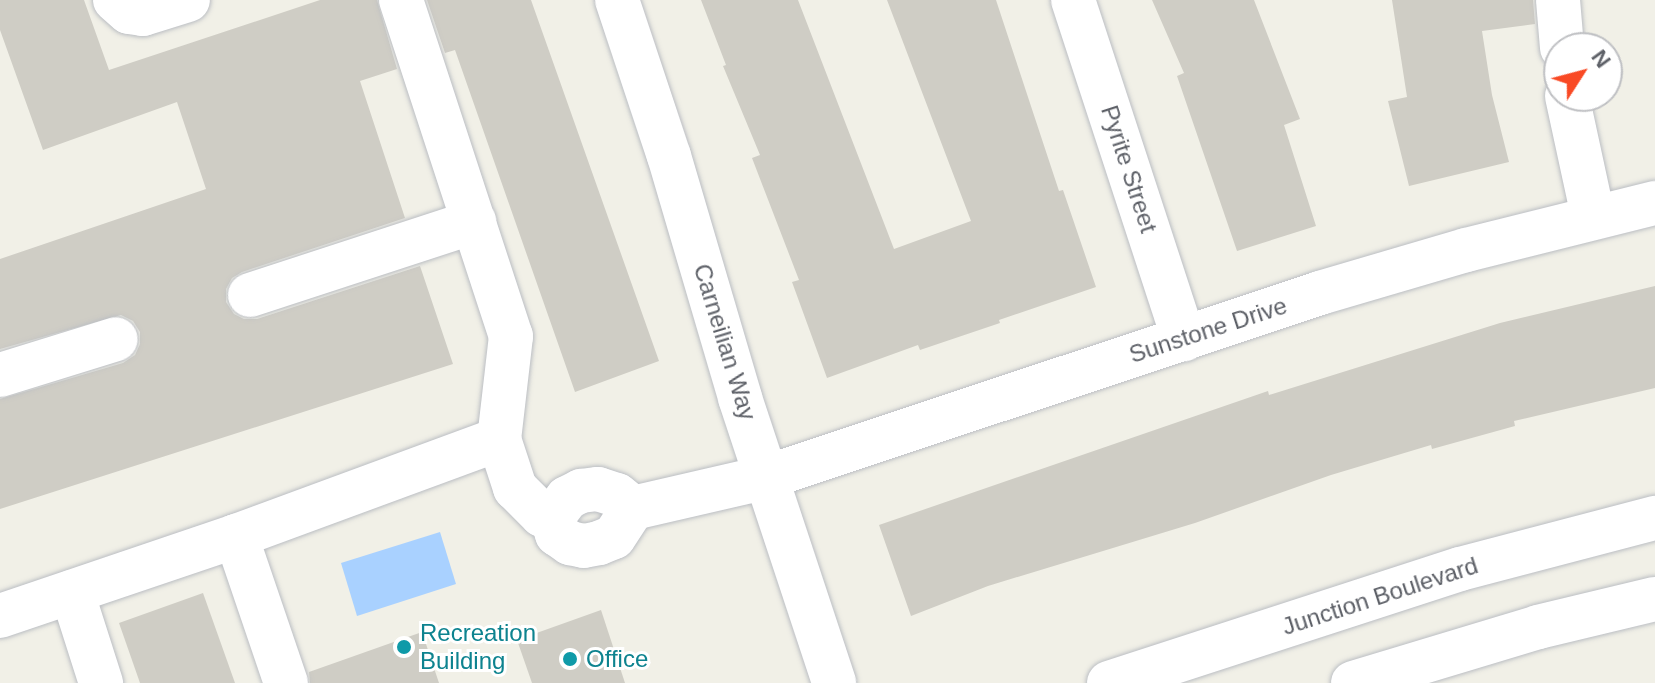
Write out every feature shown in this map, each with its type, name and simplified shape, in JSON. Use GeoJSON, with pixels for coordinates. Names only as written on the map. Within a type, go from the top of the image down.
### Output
{"type":"FeatureCollection","features":[{"type":"Feature","properties":{"kind":"street"},"geometry":{"type":"LineString","coordinates":[[115,0],[129,12],[143,14],[188,0]]}},
{"type":"Feature","properties":{"kind":"street"},"geometry":{"type":"LineString","coordinates":[[0,616],[236,536],[499,439],[511,336],[401,0]]}},
{"type":"Feature","properties":{"kind":"street","name":"Carneilian Way"},"geometry":{"type":"LineString","coordinates":[[617,0],[834,683]]}},
{"type":"Feature","properties":{"kind":"street","name":"Pyrite Street"},"geometry":{"type":"LineString","coordinates":[[1073,0],[1184,339]]}},
{"type":"Feature","properties":{"kind":"street"},"geometry":{"type":"LineString","coordinates":[[1558,0],[1561,32]]}},
{"type":"Feature","properties":{"kind":"street"},"geometry":{"type":"LineString","coordinates":[[1570,112],[1593,216]]}},
{"type":"Feature","properties":{"kind":"street","name":"Sunstone Drive"},"geometry":{"type":"LineString","coordinates":[[499,439],[515,488],[542,515],[552,518],[557,534],[570,543],[584,546],[614,537],[633,508],[767,477],[1349,284],[1593,216],[1655,203]]}},
{"type":"Feature","properties":{"kind":"street"},"geometry":{"type":"LineString","coordinates":[[250,295],[474,222]]}},
{"type":"Feature","properties":{"kind":"street"},"geometry":{"type":"LineString","coordinates":[[0,375],[116,339]]}},
{"type":"Feature","properties":{"kind":"street","name":"Junction Boulevard"},"geometry":{"type":"LineString","coordinates":[[1109,683],[1460,569],[1655,518]]}},
{"type":"Feature","properties":{"kind":"street"},"geometry":{"type":"LineString","coordinates":[[236,536],[286,683]]}},
{"type":"Feature","properties":{"kind":"street"},"geometry":{"type":"LineString","coordinates":[[72,592],[101,683]]}},
{"type":"Feature","properties":{"kind":"street"},"geometry":{"type":"LineString","coordinates":[[1353,683],[1538,627],[1655,599]]}},
{"type":"Feature","properties":{"kind":"water"},"geometry":{"type":"Polygon","coordinates":[[[440,532],[456,584],[357,616],[341,563],[440,532]]]}},
{"type":"Feature","properties":{"kind":"building"},"geometry":{"type":"Polygon","coordinates":[[[0,0],[84,0],[109,70],[320,0],[377,0],[397,69],[360,81],[405,218],[242,272],[232,278],[226,289],[226,302],[234,314],[244,319],[257,319],[420,266],[453,364],[0,509],[0,399],[123,363],[135,355],[140,344],[140,332],[133,321],[121,315],[0,349],[0,259],[206,189],[177,102],[43,150],[0,30],[0,0]]]}},
{"type":"Feature","properties":{"kind":"building"},"geometry":{"type":"Polygon","coordinates":[[[427,0],[531,0],[659,361],[575,392],[455,50],[445,53],[427,0]]]}},
{"type":"Feature","properties":{"kind":"building"},"geometry":{"type":"Polygon","coordinates":[[[701,0],[798,0],[894,249],[971,221],[887,0],[996,0],[1059,191],[1063,190],[1096,287],[999,320],[1000,323],[920,350],[918,345],[827,378],[792,282],[799,280],[752,158],[760,155],[723,66],[726,65],[701,0]]]}},
{"type":"Feature","properties":{"kind":"building"},"geometry":{"type":"Polygon","coordinates":[[[1152,0],[1254,0],[1300,119],[1284,125],[1316,226],[1237,251],[1177,76],[1184,73],[1152,0]]]}},
{"type":"Feature","properties":{"kind":"building"},"geometry":{"type":"Polygon","coordinates":[[[1392,0],[1533,0],[1535,24],[1482,31],[1492,95],[1509,162],[1409,186],[1388,101],[1407,97],[1392,0]]]}},
{"type":"Feature","properties":{"kind":"building"},"geometry":{"type":"Polygon","coordinates":[[[1655,286],[1655,388],[1514,421],[1515,426],[1432,449],[1431,445],[1331,475],[1195,523],[988,586],[911,616],[879,525],[1268,391],[1269,395],[1500,323],[1655,286]]]}},
{"type":"Feature","properties":{"kind":"building"},"geometry":{"type":"Polygon","coordinates":[[[203,593],[235,683],[140,683],[119,623],[203,593]]]}},
{"type":"Feature","properties":{"kind":"building","name":"Office"},"geometry":{"type":"Polygon","coordinates":[[[601,610],[625,683],[532,683],[517,640],[601,610]]]}},
{"type":"Feature","properties":{"kind":"building","name":"Recreation Building"},"geometry":{"type":"Polygon","coordinates":[[[422,632],[439,683],[310,683],[309,672],[422,632]]]}},
{"type":"Feature","properties":{"kind":"place","name":"Recreation Building"},"geometry":{"type":"Point","coordinates":[404,647]}},
{"type":"Feature","properties":{"kind":"place","name":"Office"},"geometry":{"type":"Point","coordinates":[570,659]}}]}
